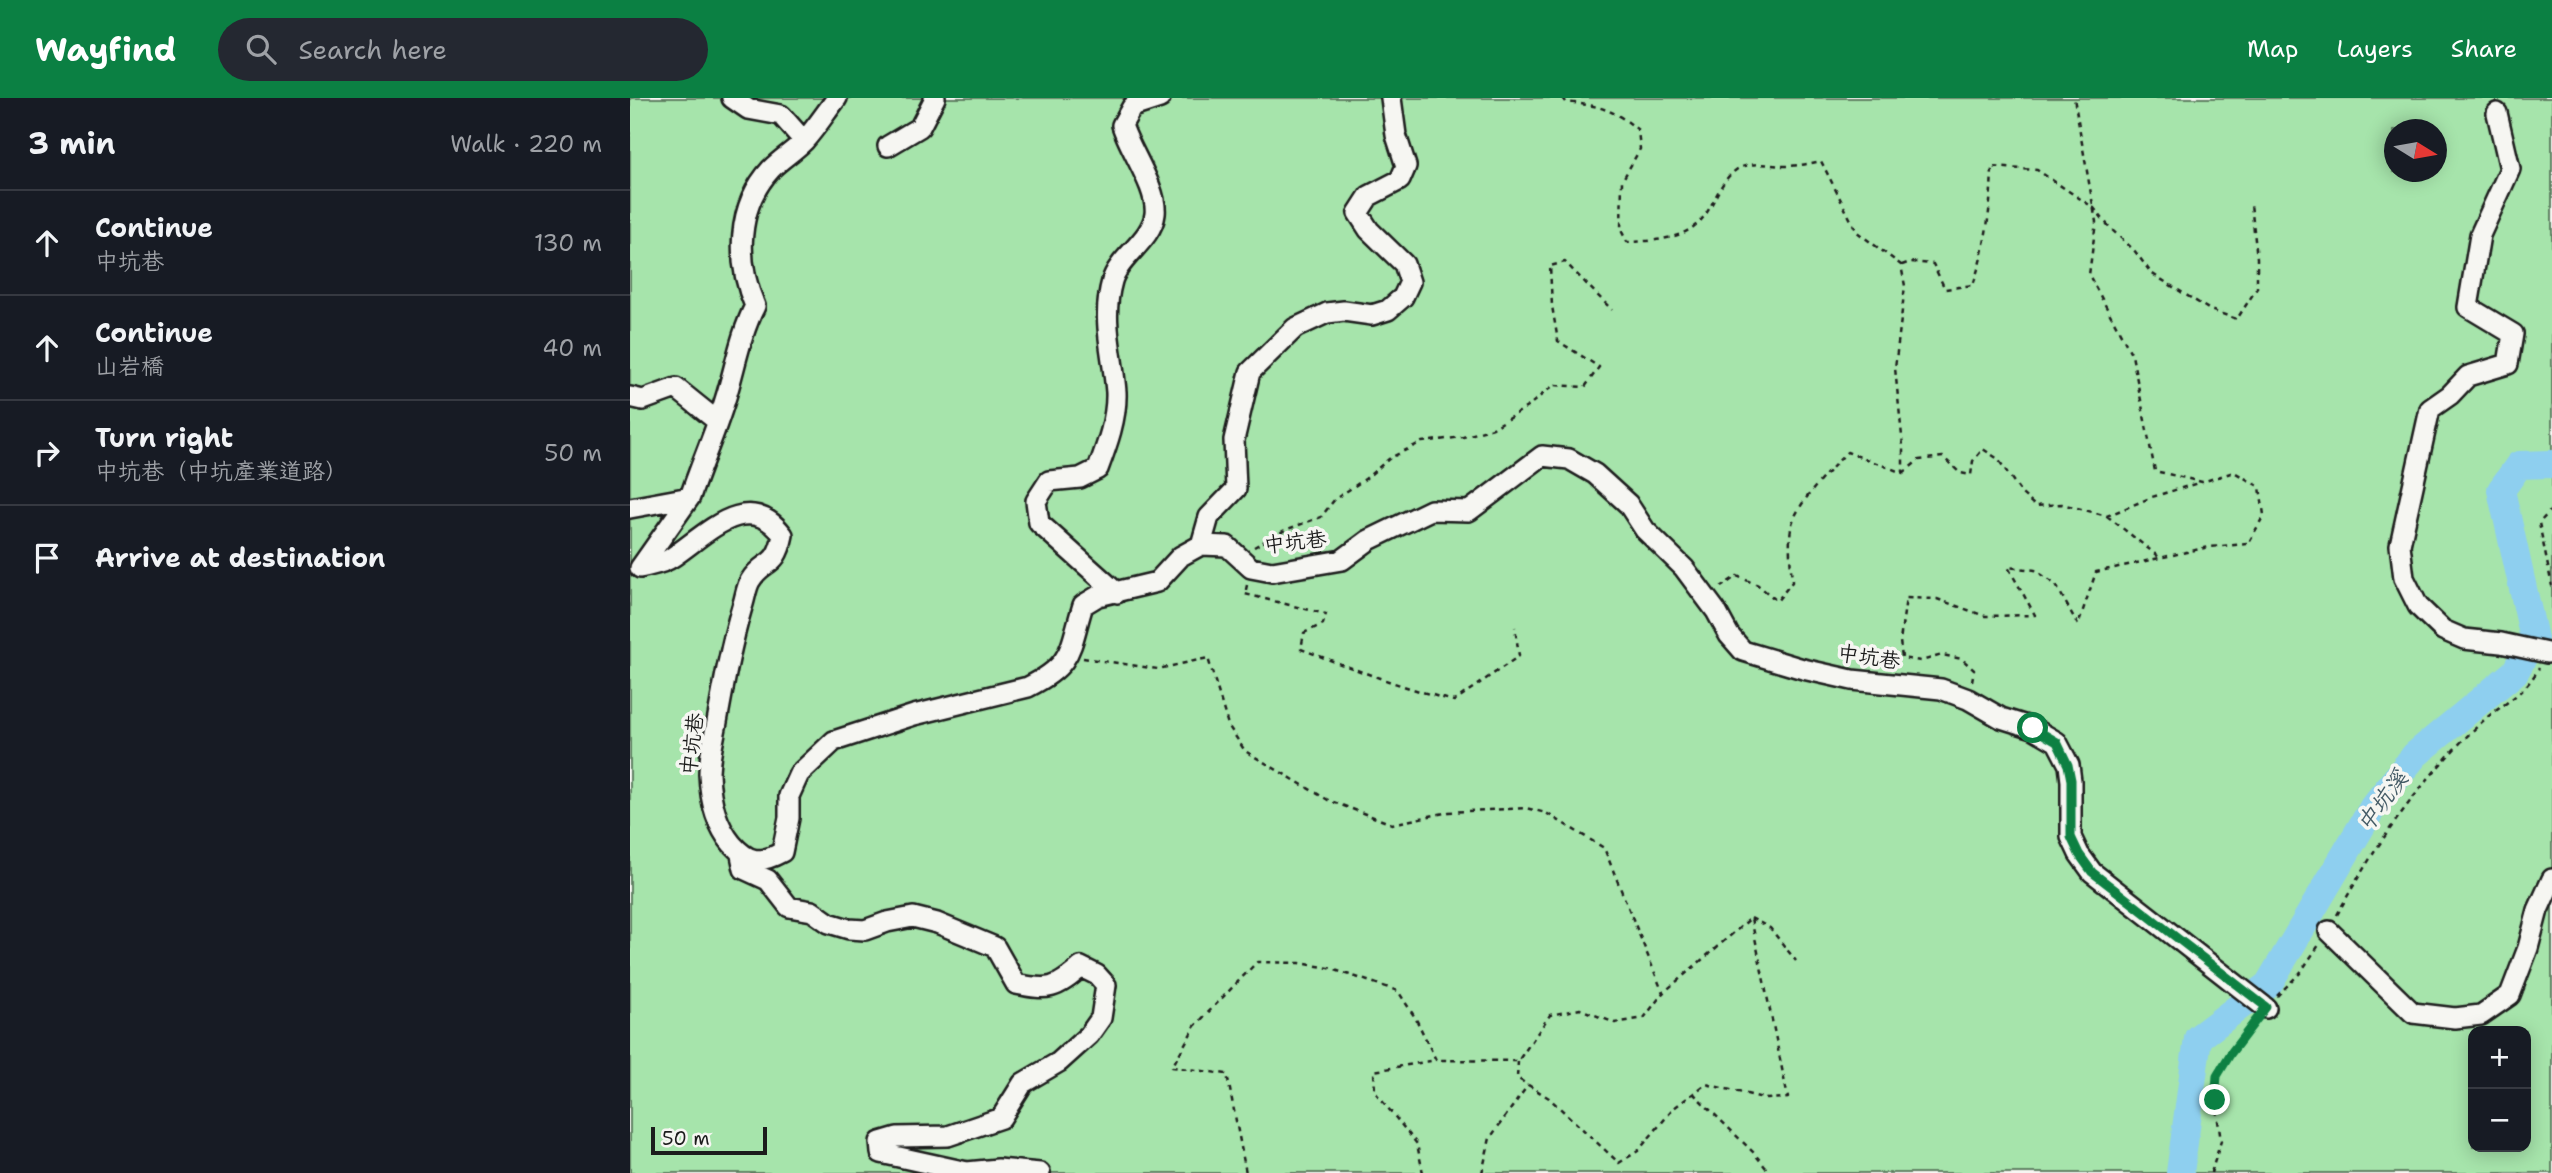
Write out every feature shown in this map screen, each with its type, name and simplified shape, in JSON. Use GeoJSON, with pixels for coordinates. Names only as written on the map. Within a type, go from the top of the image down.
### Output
{"type":"FeatureCollection","features":[{"type":"Feature","properties":{"kind":"street"},"geometry":{"type":"LineString","coordinates":[[732,98],[748,109],[781,115],[804,141]]}},
{"type":"Feature","properties":{"kind":"street","name":"中坑巷"},"geometry":{"type":"LineString","coordinates":[[635,567],[690,497],[738,360],[744,331],[755,306],[747,289],[740,252],[744,225],[755,193],[770,170],[804,141],[837,98]]}},
{"type":"Feature","properties":{"kind":"street"},"geometry":{"type":"LineString","coordinates":[[888,146],[920,127],[935,98]]}},
{"type":"Feature","properties":{"kind":"street"},"geometry":{"type":"LineString","coordinates":[[1117,593],[1039,523],[1036,501],[1049,481],[1080,478],[1098,469],[1111,435],[1116,394],[1106,326],[1112,279],[1148,231],[1155,215],[1153,194],[1122,125],[1132,107],[1160,98]]}},
{"type":"Feature","properties":{"kind":"street"},"geometry":{"type":"LineString","coordinates":[[1201,545],[1209,517],[1236,489],[1234,440],[1250,372],[1295,328],[1327,313],[1344,311],[1371,315],[1388,310],[1403,297],[1410,282],[1404,264],[1369,230],[1358,213],[1369,196],[1400,180],[1406,166],[1396,135],[1391,98]]}},
{"type":"Feature","properties":{"kind":"street"},"geometry":{"type":"LineString","coordinates":[[2497,113],[2510,169],[2480,235],[2468,307],[2514,334],[2508,364],[2468,376],[2450,395],[2430,409],[2400,545],[2404,578],[2418,607],[2443,630],[2464,639],[2501,643],[2546,653]]}},
{"type":"Feature","properties":{"kind":"street"},"geometry":{"type":"LineString","coordinates":[[630,397],[643,400],[676,388],[717,421]]}},
{"type":"Feature","properties":{"kind":"street","name":"中坑巷"},"geometry":{"type":"LineString","coordinates":[[1227,546],[1251,568],[1272,572],[1342,560],[1369,540],[1430,510],[1469,511],[1542,456],[1569,459],[1595,474],[1628,504],[1645,530],[1684,568],[1743,652],[1852,680],[1941,689],[1968,699],[2001,718],[2033,728],[2057,742],[2068,765],[2071,780],[2071,837],[2092,872],[2266,1007]]}},
{"type":"Feature","properties":{"kind":"street"},"geometry":{"type":"LineString","coordinates":[[630,508],[690,497]]}},
{"type":"Feature","properties":{"kind":"street","name":"中坑巷"},"geometry":{"type":"LineString","coordinates":[[635,567],[668,560],[718,523],[737,516],[759,515],[774,523],[783,535],[774,561],[764,566],[750,582],[722,694],[709,771],[720,830],[741,855]]}},
{"type":"Feature","properties":{"kind":"street"},"geometry":{"type":"LineString","coordinates":[[1040,1173],[998,1169],[967,1172],[954,1170],[881,1153],[880,1142],[897,1137],[948,1136],[1000,1118],[1023,1083],[1059,1062],[1089,1035],[1101,1018],[1106,985],[1097,975],[1081,967],[1062,983],[1040,989],[1016,984],[995,947],[937,923],[912,917],[865,930],[829,923],[813,911],[789,907],[768,880],[744,869],[741,855],[761,861],[782,852],[789,818],[789,796],[799,774],[834,741],[914,715],[1028,687],[1058,669],[1069,656],[1083,605],[1098,596],[1157,582],[1181,556],[1201,545],[1227,546]]}},
{"type":"Feature","properties":{"kind":"street"},"geometry":{"type":"LineString","coordinates":[[2329,931],[2413,1013],[2455,1018],[2481,1015],[2510,995],[2552,879]]}},
{"type":"Feature","properties":{"kind":"path"},"geometry":{"type":"LineString","coordinates":[[1563,98],[1566,102],[1600,106],[1622,117],[1638,130],[1640,149],[1622,181],[1621,230],[1627,242],[1681,235],[1702,219],[1717,191],[1736,170],[1754,164],[1783,166],[1821,161],[1857,232],[1901,265],[1905,286],[1895,368],[1903,473]]}},
{"type":"Feature","properties":{"kind":"path"},"geometry":{"type":"LineString","coordinates":[[2074,98],[2096,222],[2089,275],[2132,355],[2155,471],[2202,482]]}},
{"type":"Feature","properties":{"kind":"path"},"geometry":{"type":"LineString","coordinates":[[1901,265],[1910,262],[1933,264],[1945,289],[1973,285],[1985,240],[1992,167],[2037,170],[2094,208],[2111,229],[2134,250],[2151,273],[2210,310],[2237,319],[2257,288],[2257,258],[2251,204]]}},
{"type":"Feature","properties":{"kind":"path"},"geometry":{"type":"LineString","coordinates":[[1227,546],[1256,547],[1285,530],[1321,517],[1335,499],[1390,458],[1422,442],[1463,437],[1493,428],[1527,407],[1554,385],[1585,387],[1599,367],[1558,341],[1552,306],[1550,266],[1565,262],[1612,310]]}},
{"type":"Feature","properties":{"kind":"path"},"geometry":{"type":"LineString","coordinates":[[1903,473],[1919,460],[1943,457],[1960,473],[1971,475],[1973,461],[1983,449],[1998,459],[2022,494],[2035,506],[2062,504],[2106,516],[2159,557]]}},
{"type":"Feature","properties":{"kind":"path"},"geometry":{"type":"LineString","coordinates":[[1706,598],[1737,576],[1758,585],[1777,601],[1792,582],[1792,522],[1819,481],[1847,452],[1903,473]]}},
{"type":"Feature","properties":{"kind":"path"},"geometry":{"type":"LineString","coordinates":[[1968,699],[1975,670],[1962,659],[1942,656],[1921,661],[1902,658],[1900,641],[1906,598],[1937,599],[1985,616],[2035,615],[2008,567],[2035,570],[2056,584],[2078,625],[2096,572],[2209,547],[2249,544],[2264,515],[2260,487],[2234,472],[2151,497],[2106,516]]}},
{"type":"Feature","properties":{"kind":"path"},"geometry":{"type":"LineString","coordinates":[[2552,509],[2539,523],[2552,586]]}},
{"type":"Feature","properties":{"kind":"path"},"geometry":{"type":"LineString","coordinates":[[1251,568],[1245,594],[1326,614],[1323,624],[1304,633],[1301,649],[1397,685],[1454,701],[1519,656],[1516,627]]}},
{"type":"Feature","properties":{"kind":"path"},"geometry":{"type":"LineString","coordinates":[[2211,1173],[2221,1141],[2215,1100],[2217,1076],[2231,1053],[2266,1007],[2300,973],[2329,931],[2354,883],[2424,781],[2487,717],[2511,701],[2532,681],[2546,653]]}},
{"type":"Feature","properties":{"kind":"path"},"geometry":{"type":"LineString","coordinates":[[1069,656],[1158,670],[1208,658],[1228,725],[1245,751],[1328,800],[1392,824],[1449,812],[1526,808],[1546,813],[1604,848],[1663,993]]}},
{"type":"Feature","properties":{"kind":"path"},"geometry":{"type":"LineString","coordinates":[[1751,918],[1788,1098],[1767,1099],[1706,1084],[1674,1108],[1638,1151],[1619,1163],[1549,1098],[1517,1078],[1518,1060],[1550,1015],[1580,1009],[1615,1023],[1644,1018],[1663,993],[1751,918]]}},
{"type":"Feature","properties":{"kind":"path"},"geometry":{"type":"LineString","coordinates":[[1751,918],[1770,928],[1796,961]]}},
{"type":"Feature","properties":{"kind":"path"},"geometry":{"type":"LineString","coordinates":[[1246,1173],[1227,1074],[1172,1067],[1195,1026],[1257,962],[1300,963],[1329,968],[1398,991],[1416,1019],[1436,1060]]}},
{"type":"Feature","properties":{"kind":"path"},"geometry":{"type":"LineString","coordinates":[[1423,1173],[1417,1144],[1375,1092],[1374,1070],[1436,1060],[1518,1060]]}},
{"type":"Feature","properties":{"kind":"path"},"geometry":{"type":"LineString","coordinates":[[1482,1173],[1490,1138],[1528,1085]]}},
{"type":"Feature","properties":{"kind":"path"},"geometry":{"type":"LineString","coordinates":[[1693,1093],[1754,1153],[1770,1173]]}},
{"type":"Feature","properties":{"kind":"green space"},"geometry":{"type":"Polygon","coordinates":[[[630,98],[2552,98],[2552,1173],[630,1173],[630,98]]]}},
{"type":"Feature","properties":{"kind":"waterway","name":"中坑溪"},"geometry":{"type":"LineString","coordinates":[[2180,1173],[2198,1038],[2268,985],[2373,807],[2415,755],[2515,672],[2534,638],[2501,490],[2519,465],[2552,464]]}},
{"type":"Feature","properties":{"kind":"route"},"geometry":{"type":"LineString","coordinates":[[2033,728],[2057,742],[2068,765],[2071,780],[2071,837],[2092,872],[2266,1007],[2217,1076],[2215,1100]]}}]}
